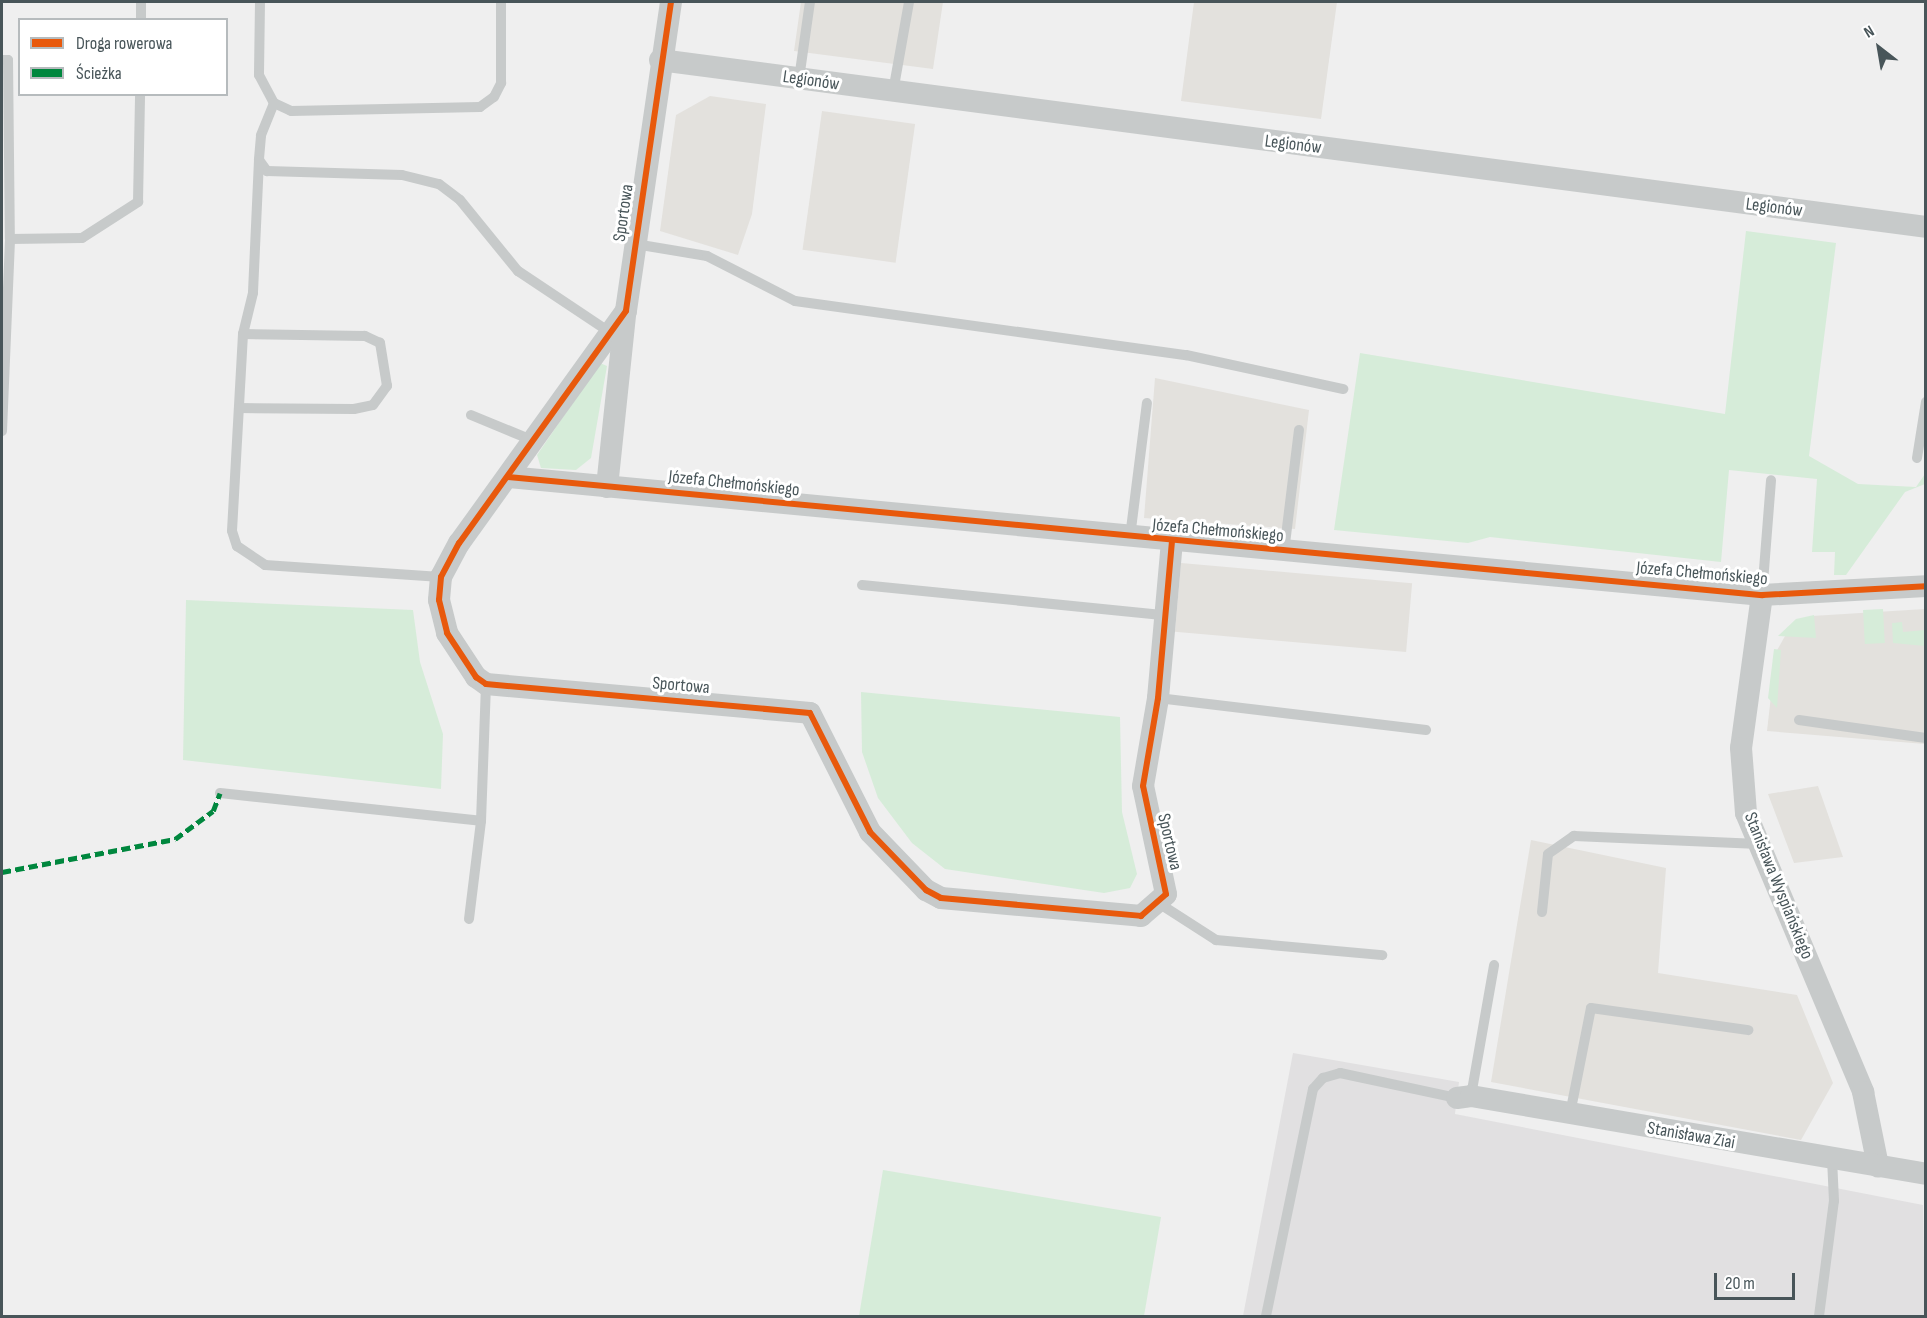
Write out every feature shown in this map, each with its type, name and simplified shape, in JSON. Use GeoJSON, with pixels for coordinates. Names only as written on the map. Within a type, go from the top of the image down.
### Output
{"type":"FeatureCollection","features":[{"type":"Feature","properties":{"kind":"street","name":"Sportowa"},"geometry":{"type":"LineString","coordinates":[[607,487],[626,311],[660,60],[671,2]]}},
{"type":"Feature","properties":{"kind":"street","name":"Legionów"},"geometry":{"type":"LineString","coordinates":[[660,60],[1926,228]]}},
{"type":"Feature","properties":{"kind":"street","name":"Sportowa"},"geometry":{"type":"LineString","coordinates":[[441,577],[508,477],[626,311]]}},
{"type":"Feature","properties":{"kind":"street","name":"Józefa Chełmońskiego"},"geometry":{"type":"LineString","coordinates":[[508,477],[1172,542],[1762,595],[1926,586]]}},
{"type":"Feature","properties":{"kind":"street","name":"Sportowa"},"geometry":{"type":"LineString","coordinates":[[486,684],[810,713],[870,832],[926,890],[955,899],[1141,916],[1160,904],[1166,894],[1143,786],[1158,699],[1172,542]]}},
{"type":"Feature","properties":{"kind":"street"},"geometry":{"type":"LineString","coordinates":[[441,577],[439,600],[447,633],[466,666],[486,684]]}},
{"type":"Feature","properties":{"kind":"street","name":"Stanisława Wyspiańskiego"},"geometry":{"type":"LineString","coordinates":[[1762,595],[1740,748],[1740,783],[1759,844],[1863,1092],[1878,1166]]}},
{"type":"Feature","properties":{"kind":"street","name":"Stanisława Ziai"},"geometry":{"type":"LineString","coordinates":[[1464,1097],[1926,1174]]}},
{"type":"Feature","properties":{"kind":"lane"},"geometry":{"type":"LineString","coordinates":[[141,2],[141,18]]}},
{"type":"Feature","properties":{"kind":"lane"},"geometry":{"type":"LineString","coordinates":[[260,2],[259,75],[274,103],[291,111],[480,107],[494,97],[501,83],[501,2]]}},
{"type":"Feature","properties":{"kind":"lane"},"geometry":{"type":"LineString","coordinates":[[798,79],[810,2]]}},
{"type":"Feature","properties":{"kind":"lane"},"geometry":{"type":"LineString","coordinates":[[893,92],[909,2]]}},
{"type":"Feature","properties":{"kind":"lane"},"geometry":{"type":"LineString","coordinates":[[2,60],[8,60],[10,239],[3,354],[2,431]]}},
{"type":"Feature","properties":{"kind":"lane"},"geometry":{"type":"LineString","coordinates":[[10,239],[82,238],[138,202],[140,96]]}},
{"type":"Feature","properties":{"kind":"lane"},"geometry":{"type":"LineString","coordinates":[[274,103],[261,136],[253,293],[243,334],[232,531],[247,558],[265,565],[441,577]]}},
{"type":"Feature","properties":{"kind":"lane"},"geometry":{"type":"LineString","coordinates":[[259,160],[267,171],[402,175],[439,184],[460,201],[518,271],[611,333]]}},
{"type":"Feature","properties":{"kind":"lane"},"geometry":{"type":"LineString","coordinates":[[635,244],[707,256],[795,302],[1186,355],[1343,389]]}},
{"type":"Feature","properties":{"kind":"lane"},"geometry":{"type":"LineString","coordinates":[[239,408],[354,409],[373,405],[387,386],[380,343],[364,336],[243,334]]}},
{"type":"Feature","properties":{"kind":"lane"},"geometry":{"type":"LineString","coordinates":[[1917,458],[1926,402]]}},
{"type":"Feature","properties":{"kind":"lane"},"geometry":{"type":"LineString","coordinates":[[1130,538],[1147,403]]}},
{"type":"Feature","properties":{"kind":"lane"},"geometry":{"type":"LineString","coordinates":[[471,415],[534,441]]}},
{"type":"Feature","properties":{"kind":"lane"},"geometry":{"type":"LineString","coordinates":[[1284,552],[1299,430]]}},
{"type":"Feature","properties":{"kind":"lane"},"geometry":{"type":"LineString","coordinates":[[1762,595],[1771,480]]}},
{"type":"Feature","properties":{"kind":"lane"},"geometry":{"type":"LineString","coordinates":[[862,585],[1165,615]]}},
{"type":"Feature","properties":{"kind":"lane"},"geometry":{"type":"LineString","coordinates":[[469,919],[481,821],[486,684]]}},
{"type":"Feature","properties":{"kind":"lane"},"geometry":{"type":"LineString","coordinates":[[1158,699],[1426,730]]}},
{"type":"Feature","properties":{"kind":"lane"},"geometry":{"type":"LineString","coordinates":[[1798,720],[1926,738]]}},
{"type":"Feature","properties":{"kind":"lane"},"geometry":{"type":"LineString","coordinates":[[220,793],[481,821]]}},
{"type":"Feature","properties":{"kind":"lane"},"geometry":{"type":"LineString","coordinates":[[1542,912],[1548,854],[1574,836],[1759,844]]}},
{"type":"Feature","properties":{"kind":"lane"},"geometry":{"type":"LineString","coordinates":[[1160,904],[1216,940],[1382,955]]}},
{"type":"Feature","properties":{"kind":"lane"},"geometry":{"type":"LineString","coordinates":[[1266,1317],[1313,1089],[1323,1078],[1340,1073],[1464,1097],[1494,965]]}},
{"type":"Feature","properties":{"kind":"lane"},"geometry":{"type":"LineString","coordinates":[[1570,1114],[1590,1008],[1748,1030]]}},
{"type":"Feature","properties":{"kind":"lane"},"geometry":{"type":"LineString","coordinates":[[1819,1317],[1834,1201],[1832,1159]]}},
{"type":"Feature","properties":{"kind":"shaded area"},"geometry":{"type":"Polygon","coordinates":[[[801,2],[943,2],[933,69],[794,51],[801,2]]]}},
{"type":"Feature","properties":{"kind":"shaded area"},"geometry":{"type":"Polygon","coordinates":[[[1194,2],[1337,2],[1321,119],[1181,101],[1194,2]]]}},
{"type":"Feature","properties":{"kind":"shaded area"},"geometry":{"type":"Polygon","coordinates":[[[710,96],[766,104],[752,214],[738,255],[660,231],[676,115],[710,96]]]}},
{"type":"Feature","properties":{"kind":"shaded area"},"geometry":{"type":"Polygon","coordinates":[[[822,111],[915,124],[896,263],[803,250],[822,111]]]}},
{"type":"Feature","properties":{"kind":"shaded area"},"geometry":{"type":"Polygon","coordinates":[[[1155,378],[1309,410],[1295,529],[1144,518],[1155,378]]]}},
{"type":"Feature","properties":{"kind":"shaded area"},"geometry":{"type":"Polygon","coordinates":[[[1181,563],[1412,583],[1406,652],[1175,632],[1181,563]]]}},
{"type":"Feature","properties":{"kind":"shaded area"},"geometry":{"type":"Polygon","coordinates":[[[1925,609],[1925,744],[1767,731],[1776,652],[1789,629],[1812,616],[1925,609]]]}},
{"type":"Feature","properties":{"kind":"shaded area"},"geometry":{"type":"Polygon","coordinates":[[[1818,786],[1843,857],[1794,863],[1768,794],[1818,786]]]}},
{"type":"Feature","properties":{"kind":"shaded area"},"geometry":{"type":"Polygon","coordinates":[[[1531,840],[1666,868],[1658,973],[1797,995],[1833,1083],[1801,1140],[1491,1082],[1531,840]]]}},
{"type":"Feature","properties":{"kind":"shaded area"},"geometry":{"type":"Polygon","coordinates":[[[1293,1053],[1459,1082],[1455,1114],[1923,1205],[1925,1316],[1243,1316],[1293,1053]]]}},
{"type":"Feature","properties":{"kind":"green space"},"geometry":{"type":"Polygon","coordinates":[[[1746,231],[1836,243],[1809,456],[1858,484],[1916,487],[1925,474],[1925,484],[1905,492],[1846,575],[1834,575],[1835,552],[1812,552],[1817,479],[1729,470],[1721,562],[1490,537],[1468,543],[1334,530],[1360,353],[1725,414],[1746,231]]]}},
{"type":"Feature","properties":{"kind":"green space"},"geometry":{"type":"Polygon","coordinates":[[[600,363],[607,366],[591,458],[576,470],[541,468],[537,455],[600,363]]]}},
{"type":"Feature","properties":{"kind":"green space"},"geometry":{"type":"Polygon","coordinates":[[[186,600],[413,610],[420,662],[443,734],[441,789],[183,760],[186,600]]]}},
{"type":"Feature","properties":{"kind":"green space"},"geometry":{"type":"Polygon","coordinates":[[[1883,609],[1885,643],[1865,644],[1863,610],[1883,609]]]}},
{"type":"Feature","properties":{"kind":"green space"},"geometry":{"type":"Polygon","coordinates":[[[1814,615],[1816,638],[1778,636],[1796,619],[1814,615]]]}},
{"type":"Feature","properties":{"kind":"green space"},"geometry":{"type":"Polygon","coordinates":[[[1902,622],[1903,632],[1925,630],[1925,646],[1893,643],[1892,623],[1902,622]]]}},
{"type":"Feature","properties":{"kind":"green space"},"geometry":{"type":"Polygon","coordinates":[[[1774,649],[1781,650],[1777,708],[1768,698],[1774,649]]]}},
{"type":"Feature","properties":{"kind":"green space"},"geometry":{"type":"Polygon","coordinates":[[[861,692],[1120,717],[1122,812],[1137,874],[1130,888],[1104,893],[945,869],[912,843],[878,798],[862,752],[861,692]]]}},
{"type":"Feature","properties":{"kind":"green space"},"geometry":{"type":"Polygon","coordinates":[[[883,1170],[1161,1217],[1144,1316],[859,1316],[883,1170]]]}},
{"type":"Feature","properties":{"kind":"marked path"},"geometry":{"type":"LineString","coordinates":[[2,872],[175,839],[213,811],[220,793]]}},
{"type":"Feature","properties":{"kind":"cycle path"},"geometry":{"type":"LineString","coordinates":[[671,2],[626,311],[459,543],[441,577],[439,600],[447,633],[476,677],[486,684],[810,713],[870,832],[926,890],[941,898],[1141,916],[1166,894],[1143,786],[1158,698],[1172,542]]}},
{"type":"Feature","properties":{"kind":"cycle path"},"geometry":{"type":"LineString","coordinates":[[508,477],[1762,595],[1926,586]]}}]}
